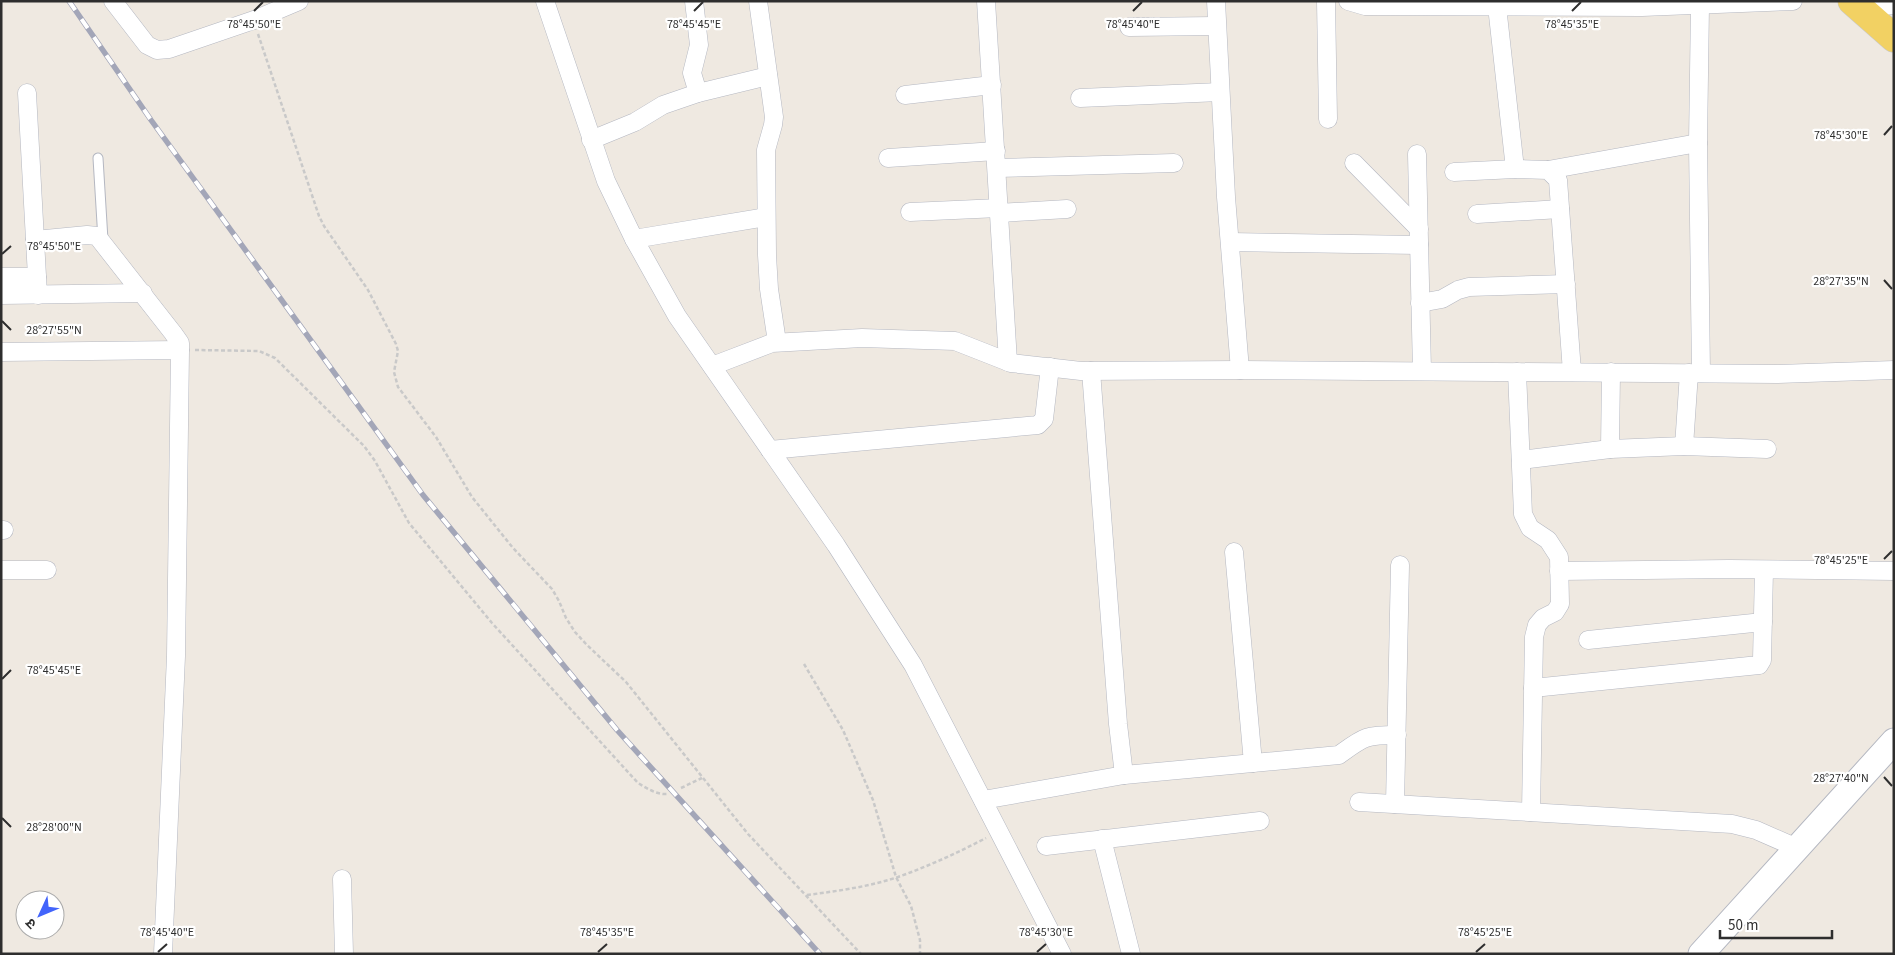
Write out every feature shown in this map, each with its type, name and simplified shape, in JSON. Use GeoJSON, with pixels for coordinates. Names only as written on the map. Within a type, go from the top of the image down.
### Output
{"type":"FeatureCollection","features":[{"type":"Feature","properties":{"kind":"main road"},"geometry":{"type":"LineString","coordinates":[[1855,5],[1894,38]]}},
{"type":"Feature","properties":{"kind":"main road"},"geometry":{"type":"LineString","coordinates":[[1701,954],[1894,741]]}},
{"type":"Feature","properties":{"kind":"street"},"geometry":{"type":"LineString","coordinates":[[113,1],[147,45],[157,50],[169,50],[254,20],[299,1]]}},
{"type":"Feature","properties":{"kind":"street"},"geometry":{"type":"LineString","coordinates":[[545,1],[606,181],[634,239],[677,316],[836,545],[913,665],[1062,954]]}},
{"type":"Feature","properties":{"kind":"street"},"geometry":{"type":"LineString","coordinates":[[694,1],[699,45],[692,73],[698,93]]}},
{"type":"Feature","properties":{"kind":"street"},"geometry":{"type":"LineString","coordinates":[[758,1],[774,117],[766,150],[766,216],[767,271],[777,342]]}},
{"type":"Feature","properties":{"kind":"street"},"geometry":{"type":"LineString","coordinates":[[986,1],[1008,362]]}},
{"type":"Feature","properties":{"kind":"street"},"geometry":{"type":"LineString","coordinates":[[1216,1],[1220,92],[1240,370]]}},
{"type":"Feature","properties":{"kind":"street"},"geometry":{"type":"LineString","coordinates":[[1326,1],[1328,119]]}},
{"type":"Feature","properties":{"kind":"street"},"geometry":{"type":"LineString","coordinates":[[1352,2],[1365,6],[1642,7],[1793,1]]}},
{"type":"Feature","properties":{"kind":"street"},"geometry":{"type":"LineString","coordinates":[[1684,446],[1695,373],[1700,5]]}},
{"type":"Feature","properties":{"kind":"street"},"geometry":{"type":"LineString","coordinates":[[1855,5],[1894,5]]}},
{"type":"Feature","properties":{"kind":"street"},"geometry":{"type":"LineString","coordinates":[[1497,6],[1515,169]]}},
{"type":"Feature","properties":{"kind":"street"},"geometry":{"type":"LineString","coordinates":[[1129,28],[1216,26]]}},
{"type":"Feature","properties":{"kind":"street"},"geometry":{"type":"LineString","coordinates":[[591,140],[635,122],[657,107],[698,93],[768,76]]}},
{"type":"Feature","properties":{"kind":"street"},"geometry":{"type":"LineString","coordinates":[[905,95],[992,86]]}},
{"type":"Feature","properties":{"kind":"street"},"geometry":{"type":"LineString","coordinates":[[1080,98],[1220,92]]}},
{"type":"Feature","properties":{"kind":"street"},"geometry":{"type":"LineString","coordinates":[[27,93],[38,295]]}},
{"type":"Feature","properties":{"kind":"street"},"geometry":{"type":"LineString","coordinates":[[1454,172],[1515,169],[1548,170],[1698,143]]}},
{"type":"Feature","properties":{"kind":"street"},"geometry":{"type":"LineString","coordinates":[[1416,154],[1422,371]]}},
{"type":"Feature","properties":{"kind":"street"},"geometry":{"type":"LineString","coordinates":[[888,158],[1174,163]]}},
{"type":"Feature","properties":{"kind":"street"},"geometry":{"type":"LineString","coordinates":[[1354,163],[1419,237]]}},
{"type":"Feature","properties":{"kind":"street"},"geometry":{"type":"LineString","coordinates":[[1548,170],[1558,180],[1572,372]]}},
{"type":"Feature","properties":{"kind":"street"},"geometry":{"type":"LineString","coordinates":[[910,212],[1067,209]]}},
{"type":"Feature","properties":{"kind":"street"},"geometry":{"type":"LineString","coordinates":[[1477,214],[1560,210]]}},
{"type":"Feature","properties":{"kind":"street"},"geometry":{"type":"LineString","coordinates":[[634,239],[766,216]]}},
{"type":"Feature","properties":{"kind":"street"},"geometry":{"type":"LineString","coordinates":[[35,240],[87,234],[97,236],[180,343],[176,656],[163,954]]}},
{"type":"Feature","properties":{"kind":"street"},"geometry":{"type":"LineString","coordinates":[[1230,242],[1419,237]]}},
{"type":"Feature","properties":{"kind":"street"},"geometry":{"type":"LineString","coordinates":[[1,276],[37,277]]}},
{"type":"Feature","properties":{"kind":"street"},"geometry":{"type":"LineString","coordinates":[[1420,303],[1442,299],[1458,290],[1469,287],[1566,284]]}},
{"type":"Feature","properties":{"kind":"street"},"geometry":{"type":"LineString","coordinates":[[1,295],[143,293]]}},
{"type":"Feature","properties":{"kind":"street"},"geometry":{"type":"LineString","coordinates":[[712,366],[766,344],[862,338],[945,340],[964,343],[1008,362],[1091,372],[1240,370],[1777,374],[1894,370]]}},
{"type":"Feature","properties":{"kind":"street"},"geometry":{"type":"LineString","coordinates":[[1,352],[180,350]]}},
{"type":"Feature","properties":{"kind":"street"},"geometry":{"type":"LineString","coordinates":[[770,450],[1038,425],[1044,419],[1050,368]]}},
{"type":"Feature","properties":{"kind":"street"},"geometry":{"type":"LineString","coordinates":[[1091,372],[1118,724],[1124,775]]}},
{"type":"Feature","properties":{"kind":"street"},"geometry":{"type":"LineString","coordinates":[[1517,372],[1524,514],[1530,528],[1548,540],[1554,547],[1558,557],[1559,571],[1560,604],[1555,612],[1543,618],[1537,624],[1534,637],[1531,812]]}},
{"type":"Feature","properties":{"kind":"street"},"geometry":{"type":"LineString","coordinates":[[1610,449],[1611,372]]}},
{"type":"Feature","properties":{"kind":"street"},"geometry":{"type":"LineString","coordinates":[[1521,460],[1610,449],[1684,446],[1767,449]]}},
{"type":"Feature","properties":{"kind":"street"},"geometry":{"type":"LineString","coordinates":[[1234,552],[1253,763]]}},
{"type":"Feature","properties":{"kind":"street"},"geometry":{"type":"LineString","coordinates":[[1395,804],[1400,565]]}},
{"type":"Feature","properties":{"kind":"street"},"geometry":{"type":"LineString","coordinates":[[1,570],[46,570]]}},
{"type":"Feature","properties":{"kind":"street"},"geometry":{"type":"LineString","coordinates":[[1533,688],[1759,665],[1762,660],[1764,570]]}},
{"type":"Feature","properties":{"kind":"street"},"geometry":{"type":"LineString","coordinates":[[1559,571],[1894,571]]}},
{"type":"Feature","properties":{"kind":"street"},"geometry":{"type":"LineString","coordinates":[[1588,640],[1763,622]]}},
{"type":"Feature","properties":{"kind":"street"},"geometry":{"type":"LineString","coordinates":[[983,800],[1124,775],[1339,755],[1366,737],[1397,735]]}},
{"type":"Feature","properties":{"kind":"street"},"geometry":{"type":"LineString","coordinates":[[1359,802],[1732,824],[1756,830],[1797,848]]}},
{"type":"Feature","properties":{"kind":"street"},"geometry":{"type":"LineString","coordinates":[[1046,846],[1260,821]]}},
{"type":"Feature","properties":{"kind":"street"},"geometry":{"type":"LineString","coordinates":[[1102,839],[1131,954]]}},
{"type":"Feature","properties":{"kind":"street"},"geometry":{"type":"LineString","coordinates":[[342,879],[344,954]]}},
{"type":"Feature","properties":{"kind":"lane"},"geometry":{"type":"LineString","coordinates":[[98,158],[104,243]]}},
{"type":"Feature","properties":{"kind":"path"},"geometry":{"type":"LineString","coordinates":[[254,20],[319,216],[368,290],[396,344],[398,351],[394,372],[398,387],[436,437],[472,497],[513,548],[556,595],[566,618],[575,632],[626,682],[748,834],[861,954]]}},
{"type":"Feature","properties":{"kind":"path"},"geometry":{"type":"LineString","coordinates":[[180,350],[259,351],[275,358],[364,446],[409,523],[492,623],[638,783],[651,791],[668,794]]}},
{"type":"Feature","properties":{"kind":"path"},"geometry":{"type":"LineString","coordinates":[[804,664],[843,730],[874,800],[896,877],[911,906],[920,940],[920,954]]}},
{"type":"Feature","properties":{"kind":"path"},"geometry":{"type":"LineString","coordinates":[[682,788],[702,778]]}},
{"type":"Feature","properties":{"kind":"path"},"geometry":{"type":"LineString","coordinates":[[806,895],[852,888],[896,877],[949,857],[998,831]]}},
{"type":"Feature","properties":{"kind":"railway"},"geometry":{"type":"LineString","coordinates":[[69,1],[151,120],[423,495],[617,730],[820,954]]}}]}
